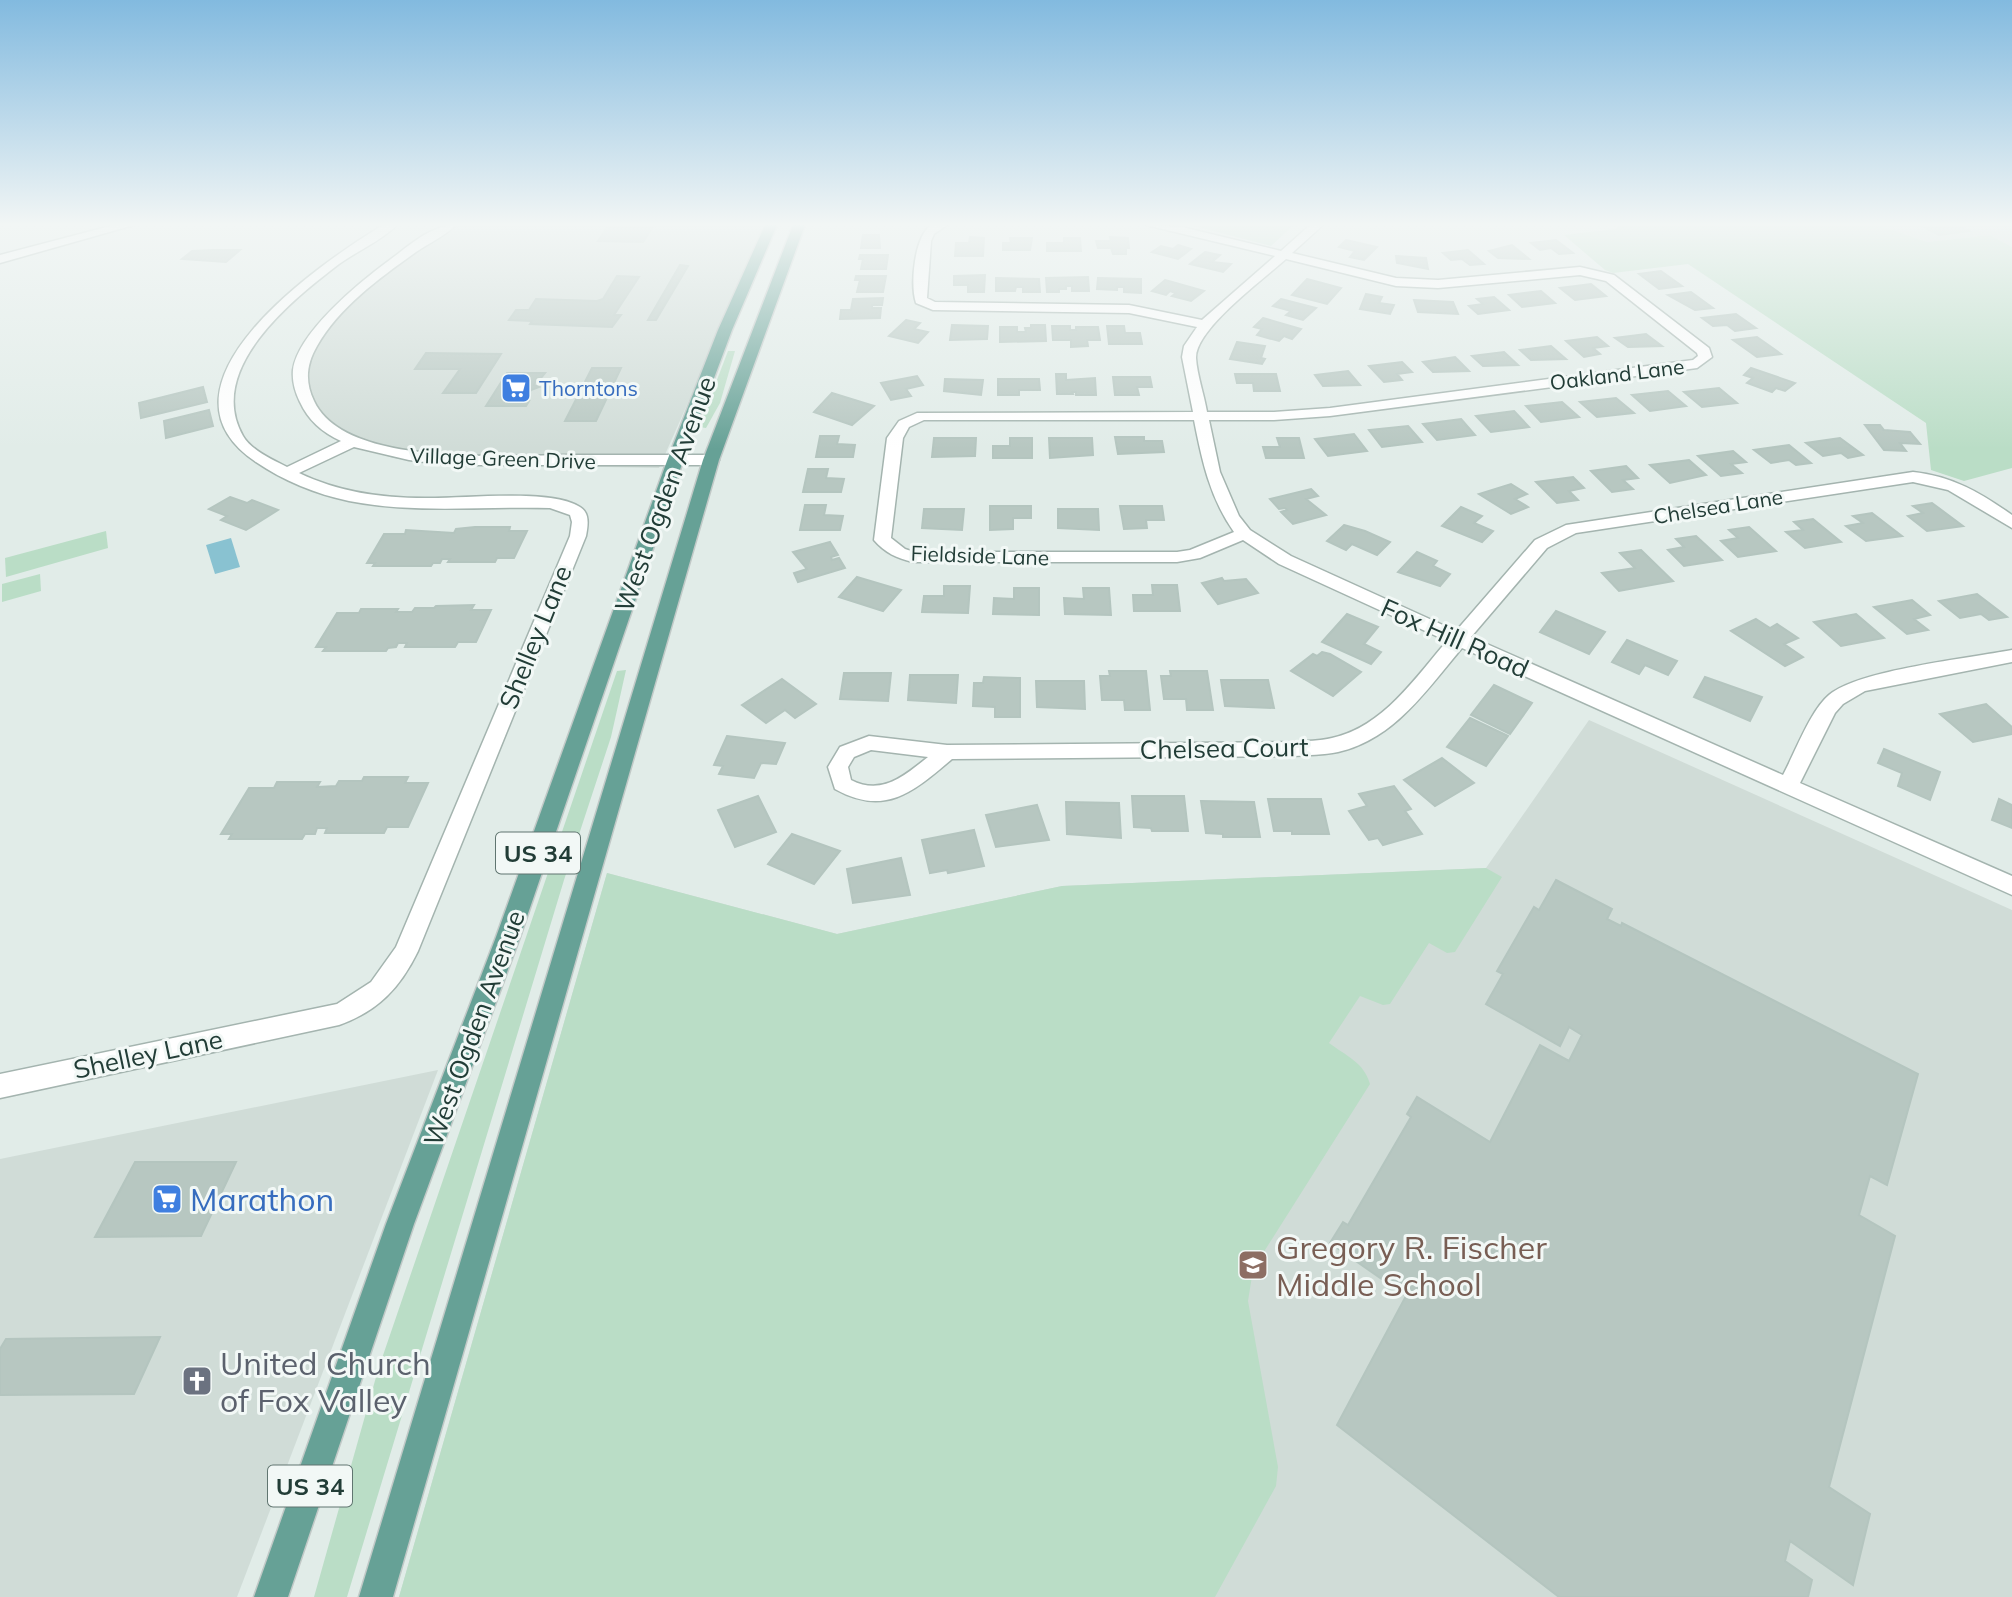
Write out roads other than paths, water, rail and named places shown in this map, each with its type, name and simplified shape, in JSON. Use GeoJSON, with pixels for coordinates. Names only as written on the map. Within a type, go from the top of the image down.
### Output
{"type":"FeatureCollection","features":[{"type":"Feature","properties":{"kind":"main road","name":"West Ogden Avenue"},"geometry":{"type":"LineString","coordinates":[[271,1597],[400,1224],[508,937],[675,461],[739,300]]}},
{"type":"Feature","properties":{"kind":"main road","name":"West Ogden Avenue"},"geometry":{"type":"LineString","coordinates":[[376,1597],[711,460],[771,300]]}},
{"type":"Feature","properties":{"kind":"street","name":"Shelley Lane"},"geometry":{"type":"LineString","coordinates":[[0,1086],[340,1014],[360,1007],[380,991],[396,971],[406,951],[578,536],[580,522],[577,512],[550,503],[368,500],[344,495],[287,473],[250,451],[236,438],[228,419],[226,402],[231,370],[243,348],[290,300]]}},
{"type":"Feature","properties":{"kind":"street","name":"Village Green Drive"},"geometry":{"type":"LineString","coordinates":[[351,300],[310,348],[300,368],[302,389],[310,410],[330,428],[354,441],[399,454],[449,460],[711,460]]}},
{"type":"Feature","properties":{"kind":"street"},"geometry":{"type":"LineString","coordinates":[[921,300],[933,306],[953,308],[1129,309],[1205,325]]}},
{"type":"Feature","properties":{"kind":"street","name":"Fox Hill Road"},"geometry":{"type":"LineString","coordinates":[[1234,300],[1205,325],[1191,346],[1189,357],[1212,472],[1219,494],[1244,534],[1299,567],[2012,886]]}},
{"type":"Feature","properties":{"kind":"street","name":"Oakland Lane"},"geometry":{"type":"LineString","coordinates":[[1200,416],[1330,412],[1698,364],[1705,357],[1704,351],[1689,337],[1639,300]]}},
{"type":"Feature","properties":{"kind":"street","name":"Fieldside Lane"},"geometry":{"type":"LineString","coordinates":[[1200,416],[922,416],[904,424],[897,431],[882,540],[899,553],[913,556],[1138,558],[1195,554],[1244,534]]}},
{"type":"Feature","properties":{"kind":"street"},"geometry":{"type":"LineString","coordinates":[[287,473],[354,441]]}},
{"type":"Feature","properties":{"kind":"street","name":"Chelsea Lane"},"geometry":{"type":"LineString","coordinates":[[1459,640],[1541,544],[1572,529],[1913,477],[1940,480],[1968,492],[2012,523]]}},
{"type":"Feature","properties":{"kind":"street","name":"Chelsea Court"},"geometry":{"type":"LineString","coordinates":[[947,752],[894,793],[856,794],[842,784],[838,767],[847,752],[869,743],[947,752],[1276,750],[1336,745],[1369,731],[1395,714],[1459,640]]}},
{"type":"Feature","properties":{"kind":"street"},"geometry":{"type":"LineString","coordinates":[[1788,786],[1826,709],[1836,699],[1860,685],[2012,656]]}},
{"type":"Feature","properties":{"kind":"water"},"geometry":{"type":"Polygon","coordinates":[[[231,538],[240,567],[215,574],[206,545],[231,538]]]}},
{"type":"Feature","properties":{"kind":"place","name":"Thorntons"},"geometry":{"type":"Point","coordinates":[516,388]}},
{"type":"Feature","properties":{"kind":"place","name":"Marathon"},"geometry":{"type":"Point","coordinates":[167,1199]}},
{"type":"Feature","properties":{"kind":"place","name":"Gregory R. Fischer Middle School"},"geometry":{"type":"Point","coordinates":[1253,1265]}},
{"type":"Feature","properties":{"kind":"place","name":"United Church of Fox Valley"},"geometry":{"type":"Point","coordinates":[197,1381]}}]}
